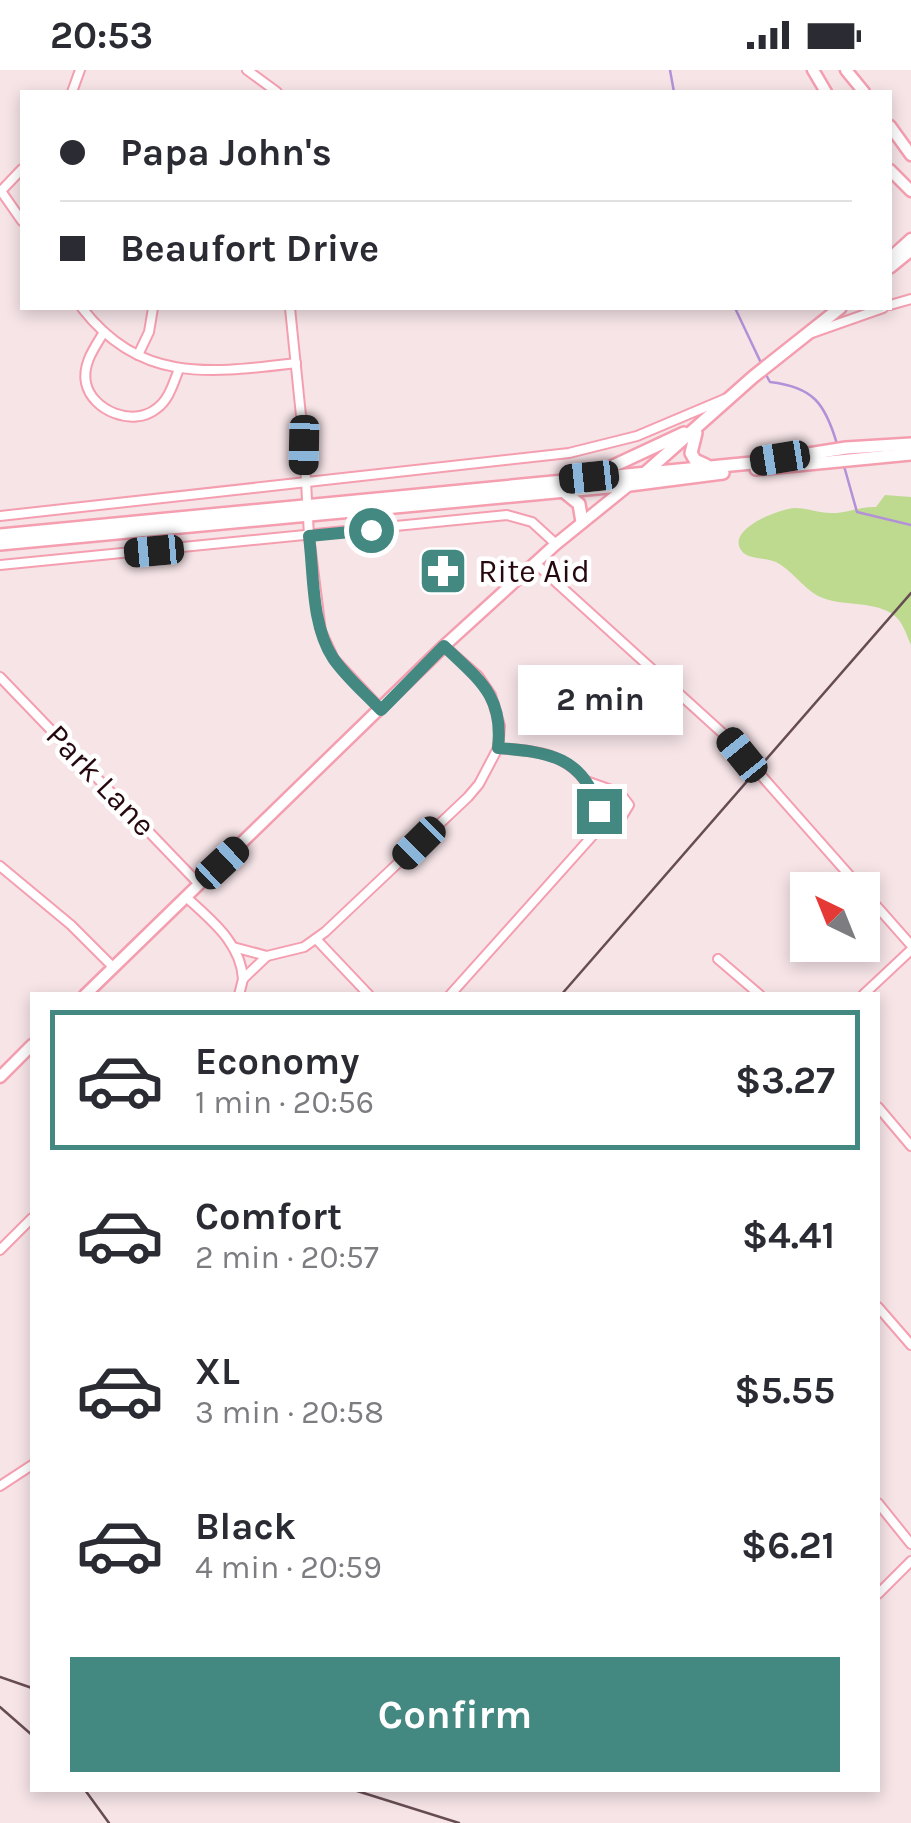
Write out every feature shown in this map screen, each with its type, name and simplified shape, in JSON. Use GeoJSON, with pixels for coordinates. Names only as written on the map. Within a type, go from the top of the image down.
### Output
{"type":"FeatureCollection","features":[{"type":"Feature","properties":{"kind":"main road"},"geometry":{"type":"LineString","coordinates":[[630,484],[837,310]]}},
{"type":"Feature","properties":{"kind":"main road"},"geometry":{"type":"LineString","coordinates":[[701,425],[691,442],[691,452],[695,460],[710,466]]}},
{"type":"Feature","properties":{"kind":"main road"},"geometry":{"type":"LineString","coordinates":[[589,477],[701,425]]}},
{"type":"Feature","properties":{"kind":"main road"},"geometry":{"type":"LineString","coordinates":[[0,536],[563,491],[911,444]]}},
{"type":"Feature","properties":{"kind":"main road"},"geometry":{"type":"LineString","coordinates":[[0,544],[589,477],[842,454],[911,454]]}},
{"type":"Feature","properties":{"kind":"main road"},"geometry":{"type":"LineString","coordinates":[[563,491],[579,504],[582,522]]}},
{"type":"Feature","properties":{"kind":"street"},"geometry":{"type":"LineString","coordinates":[[247,70],[274,90]]}},
{"type":"Feature","properties":{"kind":"street"},"geometry":{"type":"LineString","coordinates":[[846,70],[862,90]]}},
{"type":"Feature","properties":{"kind":"street"},"geometry":{"type":"LineString","coordinates":[[892,129],[911,155]]}},
{"type":"Feature","properties":{"kind":"street"},"geometry":{"type":"LineString","coordinates":[[20,171],[1,191],[20,218]]}},
{"type":"Feature","properties":{"kind":"street"},"geometry":{"type":"LineString","coordinates":[[892,172],[911,194]]}},
{"type":"Feature","properties":{"kind":"street"},"geometry":{"type":"LineString","coordinates":[[892,256],[911,239]]}},
{"type":"Feature","properties":{"kind":"street"},"geometry":{"type":"LineString","coordinates":[[84,310],[104,332],[138,356],[179,369],[221,372],[296,363]]}},
{"type":"Feature","properties":{"kind":"street"},"geometry":{"type":"LineString","coordinates":[[138,356],[154,310]]}},
{"type":"Feature","properties":{"kind":"street"},"geometry":{"type":"LineString","coordinates":[[290,310],[318,616],[324,640],[344,672],[381,710]]}},
{"type":"Feature","properties":{"kind":"street"},"geometry":{"type":"LineString","coordinates":[[805,335],[877,310]]}},
{"type":"Feature","properties":{"kind":"street"},"geometry":{"type":"LineString","coordinates":[[104,332],[89,357],[86,382],[92,397],[114,414],[142,417],[155,410],[167,398],[179,369]]}},
{"type":"Feature","properties":{"kind":"street"},"geometry":{"type":"LineString","coordinates":[[0,516],[594,449],[637,436],[732,396]]}},
{"type":"Feature","properties":{"kind":"street"},"geometry":{"type":"LineString","coordinates":[[88,992],[444,646],[556,544],[630,484]]}},
{"type":"Feature","properties":{"kind":"street"},"geometry":{"type":"LineString","coordinates":[[0,565],[507,515],[532,522],[556,544]]}},
{"type":"Feature","properties":{"kind":"street"},"geometry":{"type":"LineString","coordinates":[[536,563],[729,739],[911,947],[866,992]]}},
{"type":"Feature","properties":{"kind":"street"},"geometry":{"type":"LineString","coordinates":[[234,947],[266,956],[304,947],[316,940],[479,784],[498,748],[500,726],[491,695],[478,676],[444,646]]}},
{"type":"Feature","properties":{"kind":"street","name":"Park Lane"},"geometry":{"type":"LineString","coordinates":[[0,677],[199,884]]}},
{"type":"Feature","properties":{"kind":"street"},"geometry":{"type":"LineString","coordinates":[[453,992],[594,834],[599,820],[596,801],[574,766],[534,751],[498,748]]}},
{"type":"Feature","properties":{"kind":"street"},"geometry":{"type":"LineString","coordinates":[[586,781],[620,793],[629,805],[621,818],[599,820]]}},
{"type":"Feature","properties":{"kind":"street"},"geometry":{"type":"LineString","coordinates":[[0,866],[72,925],[114,967]]}},
{"type":"Feature","properties":{"kind":"street"},"geometry":{"type":"LineString","coordinates":[[186,897],[234,947],[242,967],[240,992]]}},
{"type":"Feature","properties":{"kind":"street"},"geometry":{"type":"LineString","coordinates":[[316,940],[366,992]]}},
{"type":"Feature","properties":{"kind":"street"},"geometry":{"type":"LineString","coordinates":[[243,979],[266,956]]}},
{"type":"Feature","properties":{"kind":"street"},"geometry":{"type":"LineString","coordinates":[[718,959],[756,992]]}},
{"type":"Feature","properties":{"kind":"street"},"geometry":{"type":"LineString","coordinates":[[0,1077],[30,1048]]}},
{"type":"Feature","properties":{"kind":"street"},"geometry":{"type":"LineString","coordinates":[[880,1109],[911,1146]]}},
{"type":"Feature","properties":{"kind":"street"},"geometry":{"type":"LineString","coordinates":[[0,1250],[30,1220]]}},
{"type":"Feature","properties":{"kind":"street"},"geometry":{"type":"LineString","coordinates":[[880,1309],[911,1345]]}},
{"type":"Feature","properties":{"kind":"street"},"geometry":{"type":"LineString","coordinates":[[0,1486],[30,1466]]}},
{"type":"Feature","properties":{"kind":"street"},"geometry":{"type":"LineString","coordinates":[[880,1505],[911,1544]]}},
{"type":"Feature","properties":{"kind":"street"},"geometry":{"type":"LineString","coordinates":[[880,1592],[911,1561]]}},
{"type":"Feature","properties":{"kind":"green space"},"geometry":{"type":"Polygon","coordinates":[[[885,495],[911,497],[911,645],[901,623],[891,613],[818,596],[782,565],[741,550],[741,535],[777,512],[794,508],[836,513],[876,507],[885,495]]]}},
{"type":"Feature","properties":{"kind":"waterway"},"geometry":{"type":"LineString","coordinates":[[670,70],[674,90]]}},
{"type":"Feature","properties":{"kind":"waterway"},"geometry":{"type":"LineString","coordinates":[[736,310],[762,365]]}},
{"type":"Feature","properties":{"kind":"waterway"},"geometry":{"type":"LineString","coordinates":[[765,373],[770,382],[797,388],[815,399],[828,418],[837,444]]}},
{"type":"Feature","properties":{"kind":"waterway"},"geometry":{"type":"LineString","coordinates":[[844,466],[857,512],[911,525]]}},
{"type":"Feature","properties":{"kind":"railway"},"geometry":{"type":"LineString","coordinates":[[564,992],[911,593]]}},
{"type":"Feature","properties":{"kind":"railway"},"geometry":{"type":"LineString","coordinates":[[0,1677],[30,1687]]}},
{"type":"Feature","properties":{"kind":"railway"},"geometry":{"type":"LineString","coordinates":[[0,1707],[30,1733]]}},
{"type":"Feature","properties":{"kind":"railway"},"geometry":{"type":"LineString","coordinates":[[86,1792],[109,1823]]}},
{"type":"Feature","properties":{"kind":"railway"},"geometry":{"type":"LineString","coordinates":[[360,1792],[459,1823]]}},
{"type":"Feature","properties":{"kind":"place","name":"Rite Aid"},"geometry":{"type":"Point","coordinates":[443,571]}},
{"type":"Feature","properties":{"kind":"route"},"geometry":{"type":"LineString","coordinates":[[371,530],[309,536],[321,631],[344,672],[381,710],[444,646],[478,676],[491,695],[500,726],[498,748],[534,751],[574,766],[586,781],[599,811]]}}]}
